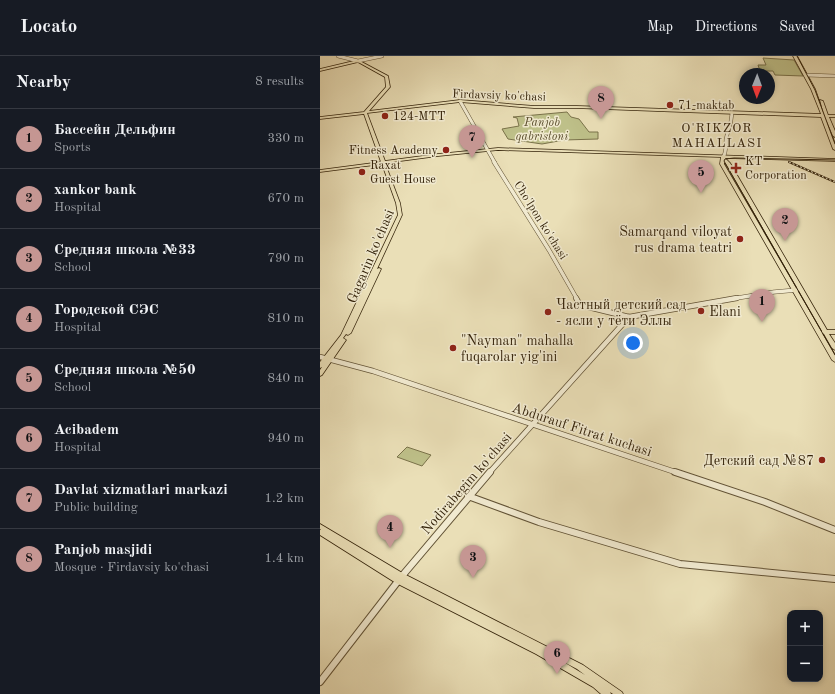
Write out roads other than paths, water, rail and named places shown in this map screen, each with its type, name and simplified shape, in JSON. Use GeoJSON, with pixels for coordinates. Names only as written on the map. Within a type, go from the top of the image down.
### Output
{"type":"FeatureCollection","features":[{"type":"Feature","properties":{"kind":"main road"},"geometry":{"type":"LineString","coordinates":[[795,56],[808,75]]}},
{"type":"Feature","properties":{"kind":"main road"},"geometry":{"type":"LineString","coordinates":[[799,56],[835,136]]}},
{"type":"Feature","properties":{"kind":"main road"},"geometry":{"type":"LineString","coordinates":[[320,70],[358,61],[384,75],[389,84],[367,112]]}},
{"type":"Feature","properties":{"kind":"main road","name":"Firdavsiy ko'chasi"},"geometry":{"type":"LineString","coordinates":[[320,118],[460,101],[525,107],[577,107],[835,116]]}},
{"type":"Feature","properties":{"kind":"main road","name":"Gagarin ko'chasi"},"geometry":{"type":"LineString","coordinates":[[320,366],[325,358],[347,335],[403,215],[402,208],[367,112]]}},
{"type":"Feature","properties":{"kind":"main road"},"geometry":{"type":"LineString","coordinates":[[825,116],[835,148]]}},
{"type":"Feature","properties":{"kind":"main road"},"geometry":{"type":"LineString","coordinates":[[320,171],[488,150],[561,151],[835,161]]}},
{"type":"Feature","properties":{"kind":"main road"},"geometry":{"type":"LineString","coordinates":[[723,158],[728,163],[798,290],[823,332],[835,348]]}},
{"type":"Feature","properties":{"kind":"main road"},"geometry":{"type":"LineString","coordinates":[[823,332],[835,332]]}},
{"type":"Feature","properties":{"kind":"main road"},"geometry":{"type":"LineString","coordinates":[[823,332],[835,360]]}},
{"type":"Feature","properties":{"kind":"main road","name":"Gagarin ko'chasi"},"geometry":{"type":"LineString","coordinates":[[320,374],[325,358]]}},
{"type":"Feature","properties":{"kind":"main road"},"geometry":{"type":"LineString","coordinates":[[320,526],[400,579],[580,667],[619,694]]}},
{"type":"Feature","properties":{"kind":"main road"},"geometry":{"type":"LineString","coordinates":[[320,532],[400,579],[539,652],[596,685],[608,694]]}},
{"type":"Feature","properties":{"kind":"street"},"geometry":{"type":"LineString","coordinates":[[338,56],[358,61],[382,56]]}},
{"type":"Feature","properties":{"kind":"street"},"geometry":{"type":"LineString","coordinates":[[808,75],[835,76]]}},
{"type":"Feature","properties":{"kind":"street","name":"Cho'lpon ko'chasi"},"geometry":{"type":"LineString","coordinates":[[460,101],[515,198],[549,250],[580,305],[629,317]]}},
{"type":"Feature","properties":{"kind":"street"},"geometry":{"type":"LineString","coordinates":[[723,158],[726,153],[726,136],[730,131],[732,113]]}},
{"type":"Feature","properties":{"kind":"street"},"geometry":{"type":"LineString","coordinates":[[629,317],[774,292],[798,290]]}},
{"type":"Feature","properties":{"kind":"street","name":"Nodirabegim ko'chasi"},"geometry":{"type":"LineString","coordinates":[[320,682],[400,579],[468,496],[629,317]]}},
{"type":"Feature","properties":{"kind":"street","name":"Abdurauf Fitrat kuchasi"},"geometry":{"type":"LineString","coordinates":[[325,358],[373,371],[765,502],[835,530]]}},
{"type":"Feature","properties":{"kind":"street"},"geometry":{"type":"LineString","coordinates":[[468,496],[539,522],[680,564],[835,579]]}},
{"type":"Feature","properties":{"kind":"tram line"},"geometry":{"type":"LineString","coordinates":[[797,56],[815,90],[835,144]]}},
{"type":"Feature","properties":{"kind":"tram line"},"geometry":{"type":"LineString","coordinates":[[835,160],[734,158],[725,159],[724,161],[835,355]]}},
{"type":"Feature","properties":{"kind":"railway"},"geometry":{"type":"LineString","coordinates":[[789,162],[835,182]]}},
{"type":"Feature","properties":{"kind":"place","name":"71-maktab"},"geometry":{"type":"Point","coordinates":[670,105]}},
{"type":"Feature","properties":{"kind":"place","name":"124-MTT"},"geometry":{"type":"Point","coordinates":[385,116]}},
{"type":"Feature","properties":{"kind":"place","name":"Panjob masjidi"},"geometry":{"type":"Point","coordinates":[601,119]}},
{"type":"Feature","properties":{"kind":"place","name":"Fitness Academy"},"geometry":{"type":"Point","coordinates":[446,150]}},
{"type":"Feature","properties":{"kind":"place","name":"Davlat xizmatlari markazi"},"geometry":{"type":"Point","coordinates":[472,158]}},
{"type":"Feature","properties":{"kind":"place","name":"KT Corporation"},"geometry":{"type":"Point","coordinates":[736,168]}},
{"type":"Feature","properties":{"kind":"place","name":"Raxat Guest House"},"geometry":{"type":"Point","coordinates":[362,172]}},
{"type":"Feature","properties":{"kind":"place","name":"Средняя школа №50"},"geometry":{"type":"Point","coordinates":[701,193]}},
{"type":"Feature","properties":{"kind":"place","name":"Samarqand viloyat rus drama teatri"},"geometry":{"type":"Point","coordinates":[740,239]}},
{"type":"Feature","properties":{"kind":"place","name":"xankor bank"},"geometry":{"type":"Point","coordinates":[785,241]}},
{"type":"Feature","properties":{"kind":"place","name":"Elani"},"geometry":{"type":"Point","coordinates":[701,311]}},
{"type":"Feature","properties":{"kind":"place","name":"Частный детский сад - ясли у тёти Эллы"},"geometry":{"type":"Point","coordinates":[548,312]}},
{"type":"Feature","properties":{"kind":"place","name":"Бассейн Дельфин"},"geometry":{"type":"Point","coordinates":[762,322]}},
{"type":"Feature","properties":{"kind":"place","name":"\"Nayman\" mahalla fuqarolar yig'ini"},"geometry":{"type":"Point","coordinates":[453,348]}},
{"type":"Feature","properties":{"kind":"place","name":"Детский сад №87"},"geometry":{"type":"Point","coordinates":[822,460]}},
{"type":"Feature","properties":{"kind":"place","name":"Городской СЭС"},"geometry":{"type":"Point","coordinates":[390,548]}},
{"type":"Feature","properties":{"kind":"place","name":"Средняя школа №33"},"geometry":{"type":"Point","coordinates":[473,578]}},
{"type":"Feature","properties":{"kind":"place","name":"Acibadem"},"geometry":{"type":"Point","coordinates":[557,674]}},
{"type":"Feature","properties":{"kind":"district","name":"O'RIKZOR MAHALLASI"},"geometry":{"type":"Point","coordinates":[717,134]}},
{"type":"Feature","properties":{"kind":"park label","name":"Panjob qabristoni"},"geometry":{"type":"Point","coordinates":[542,129]}}]}
